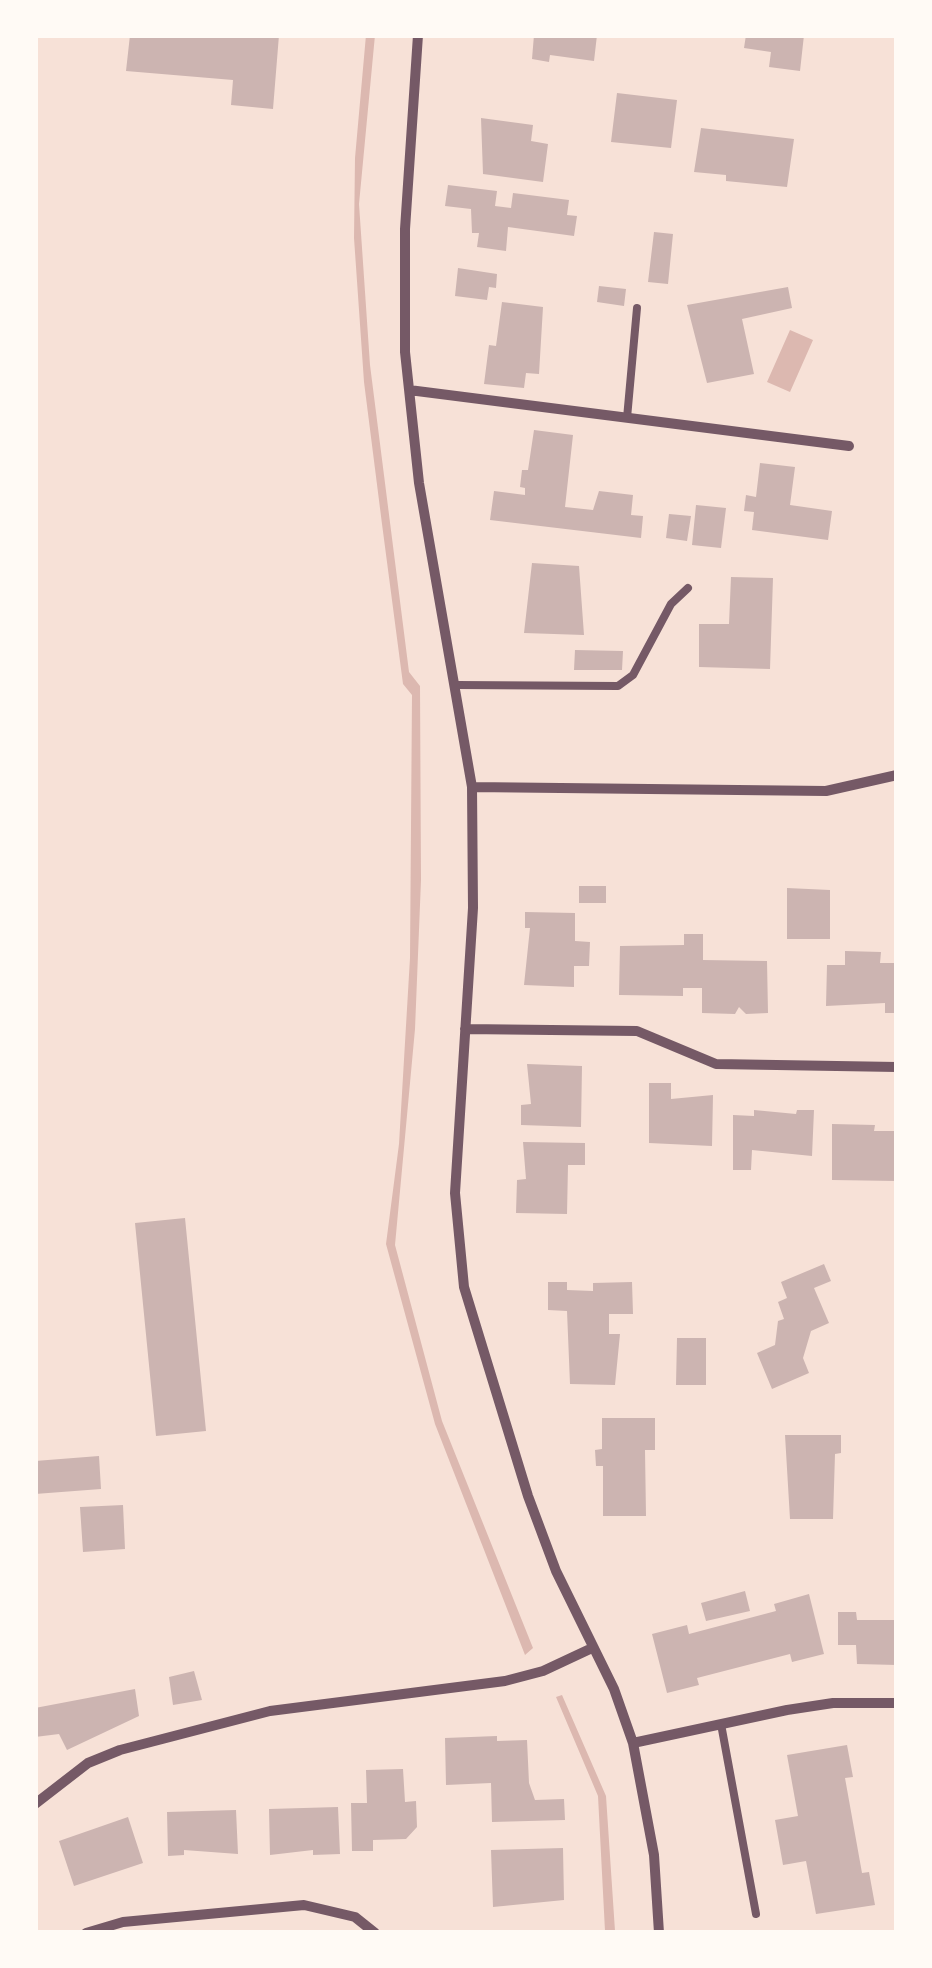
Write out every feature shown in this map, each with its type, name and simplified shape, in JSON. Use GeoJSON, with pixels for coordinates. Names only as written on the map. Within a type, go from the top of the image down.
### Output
{"type":"FeatureCollection","features":[{"type":"Feature","properties":{"kind":"street"},"geometry":{"type":"LineString","coordinates":[[418,35],[405,229],[409,390],[419,482],[472,788],[473,908],[456,1193],[464,1287],[528,1496],[590,1649],[614,1689],[634,1743],[654,1855],[658,1933]]}},
{"type":"Feature","properties":{"kind":"street"},"geometry":{"type":"LineString","coordinates":[[409,390],[849,446]]}},
{"type":"Feature","properties":{"kind":"street"},"geometry":{"type":"LineString","coordinates":[[472,788],[826,791],[897,775]]}},
{"type":"Feature","properties":{"kind":"street"},"geometry":{"type":"LineString","coordinates":[[465,1029],[637,1031],[716,1064],[897,1068]]}},
{"type":"Feature","properties":{"kind":"street"},"geometry":{"type":"LineString","coordinates":[[35,1804],[88,1763],[120,1750],[270,1711],[505,1681],[543,1671],[590,1649]]}},
{"type":"Feature","properties":{"kind":"street"},"geometry":{"type":"LineString","coordinates":[[634,1743],[833,1703],[897,1703]]}},
{"type":"Feature","properties":{"kind":"street"},"geometry":{"type":"LineString","coordinates":[[86,1933],[123,1922],[304,1905],[355,1917],[376,1933]]}},
{"type":"Feature","properties":{"kind":"lane"},"geometry":{"type":"LineString","coordinates":[[628,418],[637,308]]}},
{"type":"Feature","properties":{"kind":"lane"},"geometry":{"type":"LineString","coordinates":[[457,685],[618,686],[633,675],[671,604],[688,588]]}},
{"type":"Feature","properties":{"kind":"lane"},"geometry":{"type":"LineString","coordinates":[[721,1724],[756,1914]]}},
{"type":"Feature","properties":{"kind":"shaded area"},"geometry":{"type":"Polygon","coordinates":[[[366,35],[375,35],[359,204],[370,365],[409,672],[420,686],[421,880],[415,1029],[395,1245],[442,1421],[533,1648],[525,1655],[435,1424],[386,1244],[399,1144],[410,958],[412,695],[403,684],[364,382],[354,238],[355,158],[366,35]]]}},
{"type":"Feature","properties":{"kind":"shaded area"},"geometry":{"type":"Polygon","coordinates":[[[790,330],[813,340],[790,392],[767,382],[790,330]]]}},
{"type":"Feature","properties":{"kind":"shaded area"},"geometry":{"type":"Polygon","coordinates":[[[562,1695],[606,1796],[615,1931],[605,1931],[598,1796],[556,1697],[562,1695]]]}},
{"type":"Feature","properties":{"kind":"building"},"geometry":{"type":"Polygon","coordinates":[[[130,35],[279,35],[273,109],[231,105],[233,80],[126,71],[130,35]]]}},
{"type":"Feature","properties":{"kind":"building"},"geometry":{"type":"Polygon","coordinates":[[[534,35],[597,35],[594,61],[550,55],[549,62],[532,59],[534,35]]]}},
{"type":"Feature","properties":{"kind":"building"},"geometry":{"type":"Polygon","coordinates":[[[746,35],[804,35],[800,71],[769,67],[771,52],[744,48],[746,35]]]}},
{"type":"Feature","properties":{"kind":"building"},"geometry":{"type":"Polygon","coordinates":[[[617,93],[677,100],[671,148],[611,142],[617,93]]]}},
{"type":"Feature","properties":{"kind":"building"},"geometry":{"type":"Polygon","coordinates":[[[481,118],[533,125],[531,141],[548,144],[543,182],[483,174],[481,118]]]}},
{"type":"Feature","properties":{"kind":"building"},"geometry":{"type":"Polygon","coordinates":[[[701,128],[794,139],[787,187],[726,181],[726,175],[694,172],[701,128]]]}},
{"type":"Feature","properties":{"kind":"building"},"geometry":{"type":"Polygon","coordinates":[[[448,185],[497,191],[495,206],[511,208],[513,193],[569,200],[567,215],[577,216],[574,236],[508,227],[506,251],[477,247],[479,233],[472,233],[471,209],[445,206],[448,185]]]}},
{"type":"Feature","properties":{"kind":"building"},"geometry":{"type":"Polygon","coordinates":[[[654,232],[673,234],[668,284],[648,282],[654,232]]]}},
{"type":"Feature","properties":{"kind":"building"},"geometry":{"type":"Polygon","coordinates":[[[458,268],[497,274],[496,288],[489,287],[487,300],[455,296],[458,268]]]}},
{"type":"Feature","properties":{"kind":"building"},"geometry":{"type":"Polygon","coordinates":[[[599,286],[626,289],[624,306],[597,302],[599,286]]]}},
{"type":"Feature","properties":{"kind":"building"},"geometry":{"type":"Polygon","coordinates":[[[788,287],[792,308],[742,319],[754,374],[707,383],[687,305],[788,287]]]}},
{"type":"Feature","properties":{"kind":"building"},"geometry":{"type":"Polygon","coordinates":[[[502,302],[543,307],[539,374],[526,373],[524,388],[484,384],[489,345],[496,346],[502,302]]]}},
{"type":"Feature","properties":{"kind":"building"},"geometry":{"type":"Polygon","coordinates":[[[534,430],[573,435],[565,507],[593,510],[599,491],[633,495],[631,515],[643,516],[641,538],[490,520],[494,491],[525,495],[525,488],[520,487],[522,470],[528,470],[534,430]]]}},
{"type":"Feature","properties":{"kind":"building"},"geometry":{"type":"Polygon","coordinates":[[[760,463],[795,467],[790,505],[832,511],[828,540],[752,530],[754,512],[744,511],[746,495],[756,497],[760,463]]]}},
{"type":"Feature","properties":{"kind":"building"},"geometry":{"type":"Polygon","coordinates":[[[696,505],[726,508],[721,548],[692,545],[696,505]]]}},
{"type":"Feature","properties":{"kind":"building"},"geometry":{"type":"Polygon","coordinates":[[[669,514],[691,516],[687,541],[666,538],[669,514]]]}},
{"type":"Feature","properties":{"kind":"building"},"geometry":{"type":"Polygon","coordinates":[[[532,563],[579,566],[584,635],[524,633],[532,563]]]}},
{"type":"Feature","properties":{"kind":"building"},"geometry":{"type":"Polygon","coordinates":[[[731,577],[773,578],[770,669],[699,667],[699,624],[729,624],[731,577]]]}},
{"type":"Feature","properties":{"kind":"building"},"geometry":{"type":"Polygon","coordinates":[[[575,650],[623,651],[622,670],[574,670],[575,650]]]}},
{"type":"Feature","properties":{"kind":"building"},"geometry":{"type":"Polygon","coordinates":[[[579,886],[606,886],[606,903],[579,903],[579,886]]]}},
{"type":"Feature","properties":{"kind":"building"},"geometry":{"type":"Polygon","coordinates":[[[787,888],[830,890],[830,939],[787,939],[787,888]]]}},
{"type":"Feature","properties":{"kind":"building"},"geometry":{"type":"Polygon","coordinates":[[[525,912],[575,913],[575,941],[590,942],[589,966],[574,966],[574,987],[524,985],[530,928],[525,928],[525,912]]]}},
{"type":"Feature","properties":{"kind":"building"},"geometry":{"type":"Polygon","coordinates":[[[684,934],[703,934],[703,960],[767,961],[768,1013],[746,1014],[739,1007],[735,1014],[702,1013],[702,988],[683,988],[683,996],[619,995],[620,946],[684,945],[684,934]]]}},
{"type":"Feature","properties":{"kind":"building"},"geometry":{"type":"Polygon","coordinates":[[[845,951],[881,952],[880,963],[897,963],[897,1013],[885,1013],[885,1003],[826,1006],[827,965],[845,965],[845,951]]]}},
{"type":"Feature","properties":{"kind":"building"},"geometry":{"type":"Polygon","coordinates":[[[527,1064],[582,1066],[581,1127],[521,1125],[521,1105],[531,1104],[527,1064]]]}},
{"type":"Feature","properties":{"kind":"building"},"geometry":{"type":"Polygon","coordinates":[[[649,1083],[671,1083],[671,1099],[713,1095],[712,1146],[649,1143],[649,1083]]]}},
{"type":"Feature","properties":{"kind":"building"},"geometry":{"type":"Polygon","coordinates":[[[754,1110],[796,1114],[797,1110],[814,1110],[812,1156],[752,1150],[751,1170],[733,1170],[733,1115],[754,1116],[754,1110]]]}},
{"type":"Feature","properties":{"kind":"building"},"geometry":{"type":"Polygon","coordinates":[[[832,1124],[875,1125],[874,1131],[897,1131],[897,1181],[832,1180],[832,1124]]]}},
{"type":"Feature","properties":{"kind":"building"},"geometry":{"type":"Polygon","coordinates":[[[523,1142],[585,1143],[585,1165],[568,1165],[567,1214],[516,1213],[517,1180],[526,1179],[523,1142]]]}},
{"type":"Feature","properties":{"kind":"building"},"geometry":{"type":"Polygon","coordinates":[[[185,1218],[206,1431],[156,1436],[135,1223],[185,1218]]]}},
{"type":"Feature","properties":{"kind":"building"},"geometry":{"type":"Polygon","coordinates":[[[824,1264],[831,1281],[814,1288],[829,1323],[811,1331],[803,1358],[809,1373],[772,1389],[757,1353],[775,1345],[778,1321],[784,1319],[778,1302],[787,1298],[781,1282],[824,1264]]]}},
{"type":"Feature","properties":{"kind":"building"},"geometry":{"type":"Polygon","coordinates":[[[548,1282],[567,1282],[567,1290],[593,1291],[593,1283],[632,1282],[633,1314],[609,1314],[609,1334],[620,1334],[615,1385],[570,1384],[567,1311],[548,1310],[548,1282]]]}},
{"type":"Feature","properties":{"kind":"building"},"geometry":{"type":"Polygon","coordinates":[[[677,1338],[706,1338],[706,1385],[676,1385],[677,1338]]]}},
{"type":"Feature","properties":{"kind":"building"},"geometry":{"type":"Polygon","coordinates":[[[602,1418],[655,1418],[655,1450],[645,1450],[646,1516],[603,1516],[603,1466],[596,1466],[595,1450],[602,1449],[602,1418]]]}},
{"type":"Feature","properties":{"kind":"building"},"geometry":{"type":"Polygon","coordinates":[[[785,1435],[841,1435],[841,1453],[835,1454],[833,1519],[790,1519],[785,1435]]]}},
{"type":"Feature","properties":{"kind":"building"},"geometry":{"type":"Polygon","coordinates":[[[99,1456],[101,1489],[35,1494],[35,1461],[99,1456]]]}},
{"type":"Feature","properties":{"kind":"building"},"geometry":{"type":"Polygon","coordinates":[[[123,1505],[125,1549],[83,1552],[80,1507],[123,1505]]]}},
{"type":"Feature","properties":{"kind":"building"},"geometry":{"type":"Polygon","coordinates":[[[745,1591],[750,1611],[706,1621],[701,1603],[745,1591]]]}},
{"type":"Feature","properties":{"kind":"building"},"geometry":{"type":"Polygon","coordinates":[[[809,1594],[824,1654],[792,1662],[790,1654],[697,1678],[699,1685],[667,1693],[652,1634],[687,1625],[689,1634],[776,1611],[774,1604],[809,1594]]]}},
{"type":"Feature","properties":{"kind":"building"},"geometry":{"type":"Polygon","coordinates":[[[838,1612],[856,1612],[857,1620],[897,1620],[897,1665],[857,1664],[856,1645],[838,1645],[838,1612]]]}},
{"type":"Feature","properties":{"kind":"building"},"geometry":{"type":"Polygon","coordinates":[[[194,1671],[202,1700],[173,1705],[169,1677],[194,1671]]]}},
{"type":"Feature","properties":{"kind":"building"},"geometry":{"type":"Polygon","coordinates":[[[135,1689],[139,1716],[67,1750],[59,1734],[35,1737],[35,1708],[135,1689]]]}},
{"type":"Feature","properties":{"kind":"building"},"geometry":{"type":"Polygon","coordinates":[[[497,1736],[497,1741],[527,1740],[529,1783],[535,1800],[564,1799],[565,1820],[492,1822],[491,1783],[446,1785],[445,1738],[497,1736]]]}},
{"type":"Feature","properties":{"kind":"building"},"geometry":{"type":"Polygon","coordinates":[[[847,1745],[853,1777],[845,1778],[862,1873],[869,1872],[875,1905],[816,1914],[806,1861],[783,1865],[775,1820],[798,1816],[787,1755],[847,1745]]]}},
{"type":"Feature","properties":{"kind":"building"},"geometry":{"type":"Polygon","coordinates":[[[403,1769],[405,1802],[416,1801],[417,1827],[406,1839],[373,1840],[373,1851],[352,1851],[351,1803],[367,1803],[366,1770],[403,1769]]]}},
{"type":"Feature","properties":{"kind":"building"},"geometry":{"type":"Polygon","coordinates":[[[338,1807],[340,1854],[313,1855],[313,1850],[270,1855],[269,1809],[338,1807]]]}},
{"type":"Feature","properties":{"kind":"building"},"geometry":{"type":"Polygon","coordinates":[[[236,1810],[238,1854],[184,1850],[184,1855],[168,1856],[167,1812],[236,1810]]]}},
{"type":"Feature","properties":{"kind":"building"},"geometry":{"type":"Polygon","coordinates":[[[128,1817],[143,1863],[74,1886],[59,1841],[128,1817]]]}},
{"type":"Feature","properties":{"kind":"building"},"geometry":{"type":"Polygon","coordinates":[[[563,1848],[564,1900],[493,1907],[491,1850],[563,1848]]]}}]}
